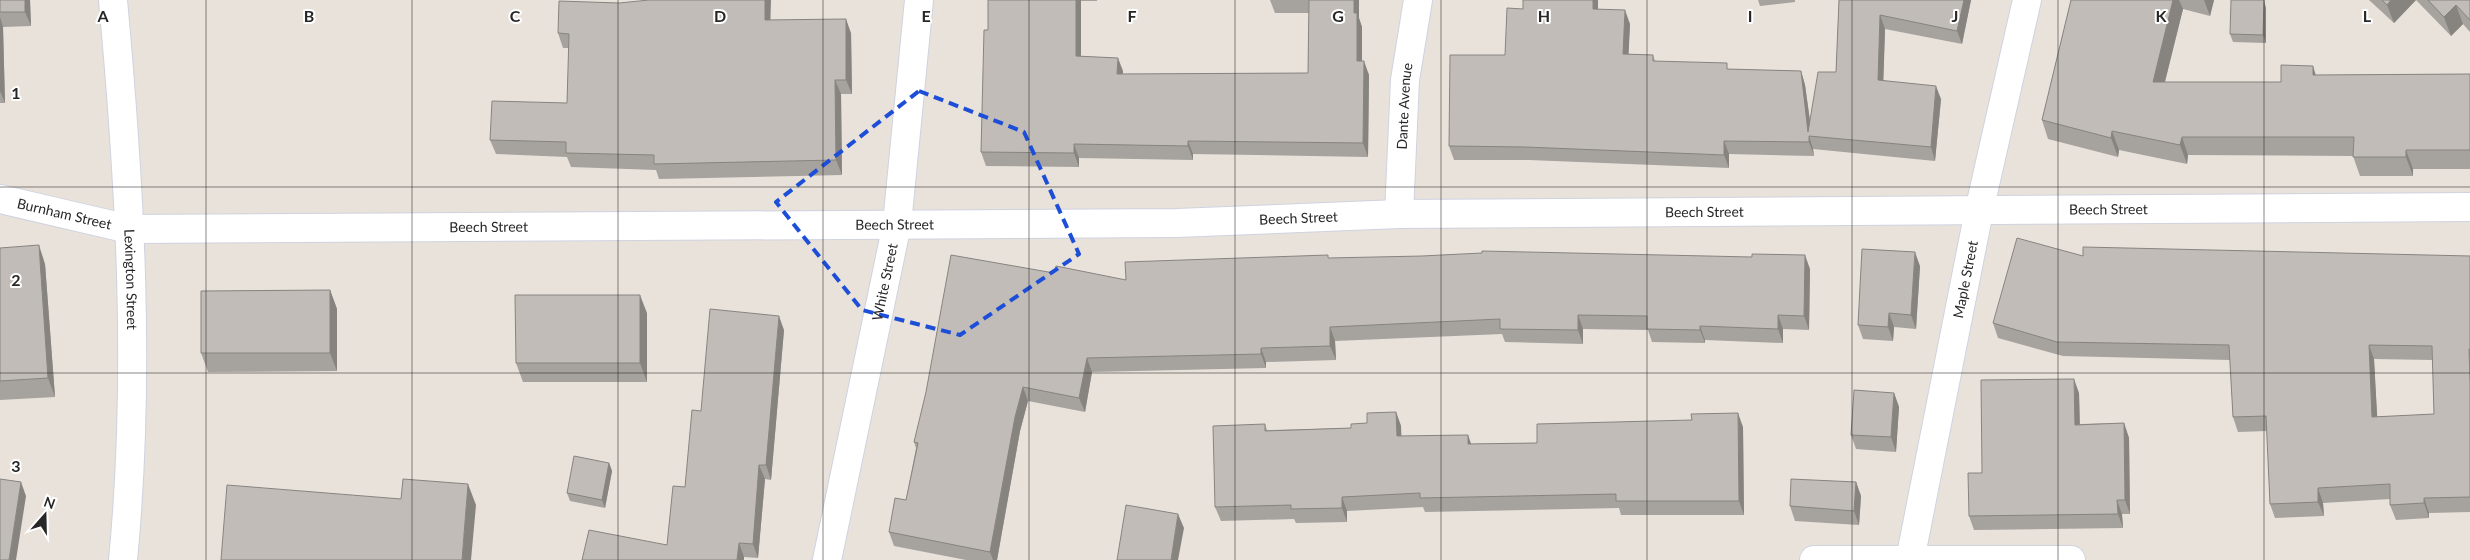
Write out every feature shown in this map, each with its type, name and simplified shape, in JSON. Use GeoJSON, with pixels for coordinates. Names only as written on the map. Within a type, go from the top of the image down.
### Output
{"type":"FeatureCollection","features":[{"type":"Feature","properties":{"kind":"street","name":"Lexington Street"},"geometry":{"type":"LineString","coordinates":[[113,0],[129,229],[131,453],[123,560]]}},
{"type":"Feature","properties":{"kind":"street","name":"White Street"},"geometry":{"type":"LineString","coordinates":[[827,560],[897,224],[919,0]]}},
{"type":"Feature","properties":{"kind":"street","name":"Dante Avenue"},"geometry":{"type":"LineString","coordinates":[[1399,214],[1405,80],[1418,0]]}},
{"type":"Feature","properties":{"kind":"street","name":"Maple Street"},"geometry":{"type":"LineString","coordinates":[[1910,560],[1979,211],[2027,0]]}},
{"type":"Feature","properties":{"kind":"street","name":"Burnham Street"},"geometry":{"type":"LineString","coordinates":[[0,199],[129,229]]}},
{"type":"Feature","properties":{"kind":"street","name":"Beech Street"},"geometry":{"type":"LineString","coordinates":[[129,229],[1176,223],[1399,214],[2470,207]]}},
{"type":"Feature","properties":{"kind":"street"},"geometry":{"type":"LineString","coordinates":[[1814,560],[2071,560]]}},
{"type":"Feature","properties":{"kind":"highlighted area"},"geometry":{"type":"Polygon","coordinates":[[[919,91],[1024,132],[1079,254],[960,335],[862,310],[776,202],[919,91]]]}},
{"type":"Feature","properties":{"kind":"building"},"geometry":{"type":"Polygon","coordinates":[[[0,0],[25,0],[25,12],[0,12],[0,0]]]}},
{"type":"Feature","properties":{"kind":"building"},"geometry":{"type":"Polygon","coordinates":[[[649,0],[765,0],[765,20],[846,19],[846,80],[835,80],[836,160],[654,164],[654,155],[566,153],[566,142],[490,140],[492,101],[567,103],[569,34],[558,33],[559,1],[619,3],[649,0]]]}},
{"type":"Feature","properties":{"kind":"building"},"geometry":{"type":"Polygon","coordinates":[[[988,0],[1076,0],[1076,56],[1118,58],[1117,74],[1308,73],[1309,0],[1354,0],[1354,13],[1357,13],[1357,61],[1364,61],[1363,143],[1188,141],[1188,146],[1074,144],[1074,153],[981,152],[984,30],[988,30],[988,0]]]}},
{"type":"Feature","properties":{"kind":"building"},"geometry":{"type":"Polygon","coordinates":[[[1523,0],[1593,0],[1593,9],[1625,10],[1623,54],[1653,55],[1653,61],[1727,63],[1727,69],[1801,71],[1808,132],[1818,72],[1836,72],[1839,0],[1964,0],[1957,31],[1880,15],[1878,80],[1936,86],[1931,147],[1809,136],[1809,142],[1724,141],[1724,155],[1449,146],[1450,55],[1505,55],[1507,8],[1523,9],[1523,0]]]}},
{"type":"Feature","properties":{"kind":"building"},"geometry":{"type":"Polygon","coordinates":[[[2071,0],[2173,0],[2153,82],[2281,82],[2281,65],[2313,66],[2313,75],[2470,74],[2470,150],[2406,150],[2406,157],[2353,157],[2354,137],[2182,137],[2180,145],[2112,131],[2111,138],[2042,120],[2071,0]]]}},
{"type":"Feature","properties":{"kind":"building"},"geometry":{"type":"Polygon","coordinates":[[[2231,0],[2264,0],[2263,35],[2230,34],[2231,0]]]}},
{"type":"Feature","properties":{"kind":"building"},"geometry":{"type":"Polygon","coordinates":[[[2382,0],[2391,0],[2387,5],[2382,0]]]}},
{"type":"Feature","properties":{"kind":"building"},"geometry":{"type":"Polygon","coordinates":[[[2428,0],[2470,0],[2470,20],[2456,5],[2444,17],[2428,0]]]}},
{"type":"Feature","properties":{"kind":"building"},"geometry":{"type":"Polygon","coordinates":[[[2017,238],[2083,256],[2083,247],[2470,256],[2470,497],[2424,498],[2424,503],[2390,505],[2390,484],[2318,488],[2318,502],[2270,504],[2266,416],[2233,417],[2229,345],[2057,342],[1993,323],[2017,238]],[[2369,345],[2372,417],[2434,414],[2432,346],[2369,345]]]}},
{"type":"Feature","properties":{"kind":"building"},"geometry":{"type":"Polygon","coordinates":[[[39,245],[48,378],[0,381],[0,248],[39,245]]]}},
{"type":"Feature","properties":{"kind":"building"},"geometry":{"type":"Polygon","coordinates":[[[1862,249],[1915,252],[1911,315],[1889,313],[1888,327],[1858,325],[1862,249]]]}},
{"type":"Feature","properties":{"kind":"building"},"geometry":{"type":"Polygon","coordinates":[[[1482,251],[1752,257],[1752,254],[1805,255],[1804,316],[1778,315],[1778,329],[1700,326],[1700,330],[1647,329],[1647,316],[1578,315],[1578,330],[1500,329],[1500,319],[1330,327],[1330,346],[1261,348],[1261,354],[1087,358],[1079,398],[1023,387],[1015,417],[990,552],[889,532],[895,498],[906,500],[918,443],[914,442],[926,392],[951,255],[1054,273],[1056,266],[1126,280],[1125,262],[1328,255],[1328,258],[1422,256],[1482,253],[1482,251]]]}},
{"type":"Feature","properties":{"kind":"building"},"geometry":{"type":"Polygon","coordinates":[[[330,290],[330,353],[201,353],[201,291],[330,290]]]}},
{"type":"Feature","properties":{"kind":"building"},"geometry":{"type":"Polygon","coordinates":[[[515,295],[640,295],[640,363],[516,363],[515,295]]]}},
{"type":"Feature","properties":{"kind":"building"},"geometry":{"type":"Polygon","coordinates":[[[710,309],[779,316],[766,465],[759,465],[753,544],[739,543],[737,560],[582,560],[589,530],[667,545],[673,486],[685,487],[692,410],[701,411],[710,309]]]}},
{"type":"Feature","properties":{"kind":"building"},"geometry":{"type":"Polygon","coordinates":[[[2074,379],[2075,425],[2124,423],[2125,500],[2117,500],[2118,514],[1969,516],[1968,473],[1982,473],[1981,380],[2074,379]]]}},
{"type":"Feature","properties":{"kind":"building"},"geometry":{"type":"Polygon","coordinates":[[[1854,390],[1894,393],[1891,437],[1851,435],[1854,390]]]}},
{"type":"Feature","properties":{"kind":"building"},"geometry":{"type":"Polygon","coordinates":[[[1396,412],[1397,436],[1468,435],[1468,444],[1537,443],[1537,424],[1692,420],[1691,414],[1738,413],[1739,501],[1616,501],[1616,494],[1420,498],[1420,493],[1342,497],[1342,508],[1291,509],[1291,505],[1215,507],[1213,426],[1265,424],[1265,431],[1351,428],[1351,424],[1367,423],[1367,413],[1396,412]]]}},
{"type":"Feature","properties":{"kind":"building"},"geometry":{"type":"Polygon","coordinates":[[[574,456],[609,463],[602,500],[567,493],[574,456]]]}},
{"type":"Feature","properties":{"kind":"building"},"geometry":{"type":"Polygon","coordinates":[[[0,479],[21,482],[9,560],[0,560],[0,479]]]}},
{"type":"Feature","properties":{"kind":"building"},"geometry":{"type":"Polygon","coordinates":[[[403,479],[468,484],[462,560],[221,560],[227,485],[401,499],[403,479]]]}},
{"type":"Feature","properties":{"kind":"building"},"geometry":{"type":"Polygon","coordinates":[[[1791,479],[1856,482],[1854,511],[1790,506],[1791,479]]]}},
{"type":"Feature","properties":{"kind":"building"},"geometry":{"type":"Polygon","coordinates":[[[1126,505],[1178,514],[1171,560],[1117,560],[1126,505]]]}}]}
